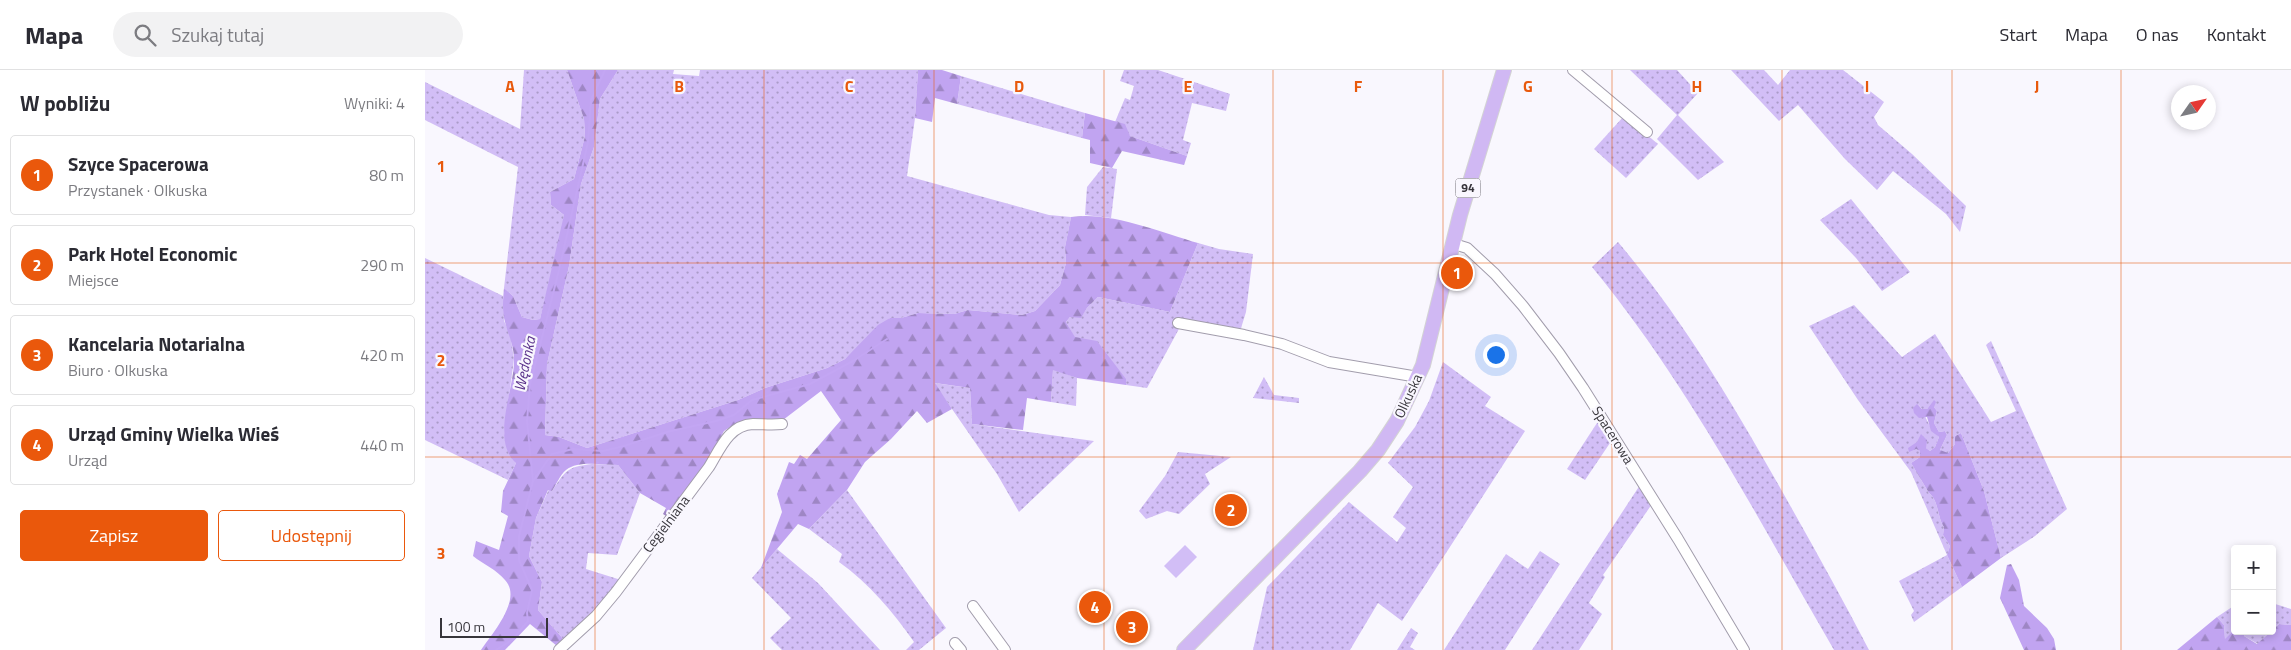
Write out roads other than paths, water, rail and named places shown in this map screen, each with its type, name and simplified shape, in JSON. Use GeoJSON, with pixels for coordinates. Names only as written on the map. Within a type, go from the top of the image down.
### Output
{"type":"FeatureCollection","features":[{"type":"Feature","properties":{"kind":"main road","name":"Olkuska"},"geometry":{"type":"LineString","coordinates":[[1184,650],[1360,471],[1397,421],[1418,377],[1435,318],[1460,215],[1504,70]]}},
{"type":"Feature","properties":{"kind":"street"},"geometry":{"type":"LineString","coordinates":[[1573,70],[1647,132]]}},
{"type":"Feature","properties":{"kind":"street","name":"Spacerowa"},"geometry":{"type":"LineString","coordinates":[[1454,244],[1467,248],[1495,274],[1523,306],[1559,353],[1678,539],[1744,650]]}},
{"type":"Feature","properties":{"kind":"street"},"geometry":{"type":"LineString","coordinates":[[1177,323],[1245,335],[1282,344],[1329,362],[1418,377]]}},
{"type":"Feature","properties":{"kind":"street","name":"Cegielniana"},"geometry":{"type":"LineString","coordinates":[[559,650],[596,616],[617,592],[709,467],[722,444],[732,432],[752,424],[782,424]]}},
{"type":"Feature","properties":{"kind":"street"},"geometry":{"type":"LineString","coordinates":[[973,606],[1005,650]]}},
{"type":"Feature","properties":{"kind":"waterway","name":"Wędonka"},"geometry":{"type":"LineString","coordinates":[[496,650],[512,640],[528,621],[527,613],[532,590],[519,560],[519,536],[533,481],[527,421],[530,385],[559,270],[588,142],[591,100],[605,70]]}},
{"type":"Feature","properties":{"kind":"waterway"},"geometry":{"type":"LineString","coordinates":[[533,481],[552,454],[573,449],[603,451],[734,415],[752,400],[810,384],[853,361],[887,339]]}},
{"type":"Feature","properties":{"kind":"place","name":"Szyce Spacerowa"},"geometry":{"type":"Point","coordinates":[1457,273]}},
{"type":"Feature","properties":{"kind":"place","name":"Park Hotel Economic"},"geometry":{"type":"Point","coordinates":[1231,510]}},
{"type":"Feature","properties":{"kind":"place","name":"Urząd Gminy Wielka Wieś"},"geometry":{"type":"Point","coordinates":[1095,607]}},
{"type":"Feature","properties":{"kind":"place","name":"Kancelaria Notarialna"},"geometry":{"type":"Point","coordinates":[1132,627]}}]}
